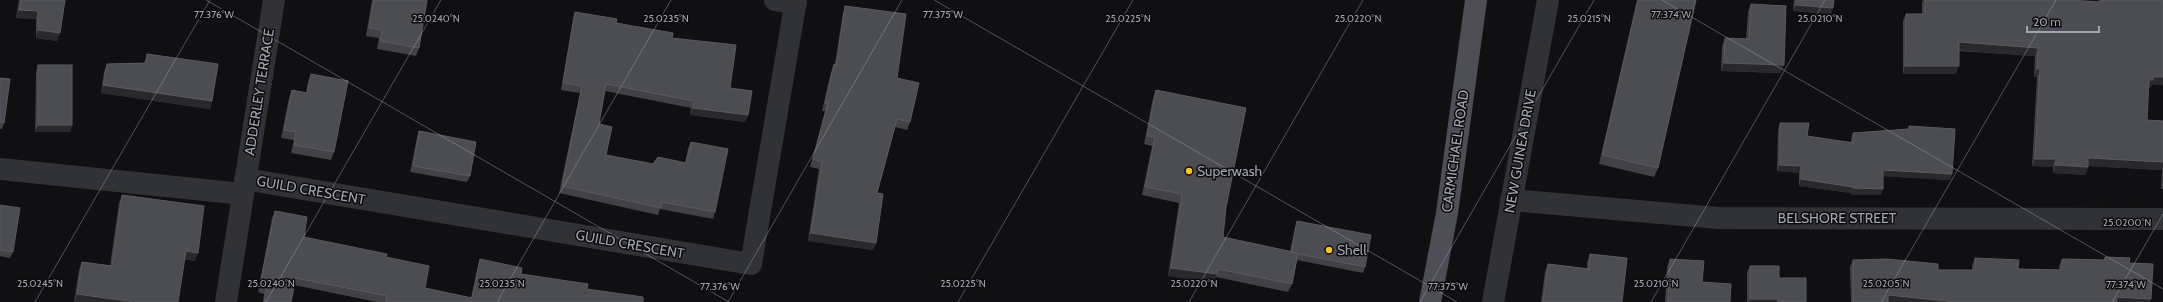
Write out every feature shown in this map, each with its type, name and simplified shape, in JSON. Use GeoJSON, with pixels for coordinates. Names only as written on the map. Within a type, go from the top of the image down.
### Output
{"type":"FeatureCollection","features":[{"type":"Feature","properties":{"kind":"main road","name":"CARMICHAEL ROAD"},"geometry":{"type":"LineString","coordinates":[[1430,302],[1446,214],[1476,0]]}},
{"type":"Feature","properties":{"kind":"street","name":"ADDERLEY TERRACE"},"geometry":{"type":"LineString","coordinates":[[226,302],[274,0]]}},
{"type":"Feature","properties":{"kind":"street","name":"NEW GUINEA DRIVE"},"geometry":{"type":"LineString","coordinates":[[1493,302],[1548,0]]}},
{"type":"Feature","properties":{"kind":"street","name":"GUILD CRESCENT"},"geometry":{"type":"LineString","coordinates":[[244,186],[751,264],[789,1]]}},
{"type":"Feature","properties":{"kind":"street"},"geometry":{"type":"LineString","coordinates":[[0,169],[244,186]]}},
{"type":"Feature","properties":{"kind":"street","name":"BELSHORE STREET"},"geometry":{"type":"LineString","coordinates":[[1511,200],[1718,218],[2163,219]]}},
{"type":"Feature","properties":{"kind":"building"},"geometry":{"type":"Polygon","coordinates":[[[21,0],[65,0],[60,33],[38,30],[38,11],[19,10],[21,0]]]}},
{"type":"Feature","properties":{"kind":"building"},"geometry":{"type":"Polygon","coordinates":[[[374,0],[427,0],[419,48],[380,41],[382,30],[369,28],[374,0]]]}},
{"type":"Feature","properties":{"kind":"building"},"geometry":{"type":"Polygon","coordinates":[[[1638,0],[1696,0],[1658,168],[1602,155],[1638,0]]]}},
{"type":"Feature","properties":{"kind":"building"},"geometry":{"type":"Polygon","coordinates":[[[1796,0],[1834,0],[1833,8],[1796,5],[1796,0]]]}},
{"type":"Feature","properties":{"kind":"building"},"geometry":{"type":"Polygon","coordinates":[[[1925,0],[2068,0],[2101,2],[2101,0],[2163,0],[2163,77],[2153,77],[2153,80],[2149,80],[2147,120],[2163,121],[2163,162],[2088,158],[2088,167],[2055,165],[2056,159],[2035,159],[2040,69],[2037,69],[2038,48],[1959,42],[1959,66],[1905,66],[1906,14],[1925,14],[1925,0]]]}},
{"type":"Feature","properties":{"kind":"building"},"geometry":{"type":"Polygon","coordinates":[[[1751,4],[1786,6],[1784,65],[1724,63],[1725,38],[1749,39],[1751,4]]]}},
{"type":"Feature","properties":{"kind":"building"},"geometry":{"type":"Polygon","coordinates":[[[845,6],[906,14],[897,78],[919,83],[910,122],[897,119],[877,193],[883,194],[876,243],[811,233],[822,162],[813,159],[828,103],[825,103],[834,64],[836,65],[845,6]]]}},
{"type":"Feature","properties":{"kind":"building"},"geometry":{"type":"Polygon","coordinates":[[[575,12],[617,19],[616,23],[673,33],[672,38],[736,45],[730,88],[752,91],[748,115],[693,108],[694,101],[606,84],[599,124],[612,127],[606,155],[653,164],[658,157],[686,163],[691,142],[728,149],[715,212],[662,202],[661,208],[562,186],[582,86],[563,83],[575,12]]]}},
{"type":"Feature","properties":{"kind":"building"},"geometry":{"type":"Polygon","coordinates":[[[147,54],[218,64],[212,101],[103,85],[107,64],[146,63],[147,54]]]}},
{"type":"Feature","properties":{"kind":"building"},"geometry":{"type":"Polygon","coordinates":[[[38,65],[72,65],[72,125],[38,125],[38,65]]]}},
{"type":"Feature","properties":{"kind":"building"},"geometry":{"type":"Polygon","coordinates":[[[311,74],[348,81],[334,152],[294,145],[296,132],[284,130],[292,90],[307,93],[311,74]]]}},
{"type":"Feature","properties":{"kind":"building"},"geometry":{"type":"Polygon","coordinates":[[[0,78],[10,79],[4,123],[0,122],[0,78]]]}},
{"type":"Feature","properties":{"kind":"building"},"geometry":{"type":"Polygon","coordinates":[[[1156,90],[1246,108],[1226,207],[1223,237],[1298,253],[1292,284],[1218,269],[1217,274],[1171,268],[1182,194],[1145,187],[1155,137],[1147,136],[1156,90]]]}},
{"type":"Feature","properties":{"kind":"building"},"geometry":{"type":"Polygon","coordinates":[[[1780,123],[1809,123],[1807,136],[1853,143],[1853,133],[1909,129],[1909,126],[1955,129],[1952,174],[1883,170],[1883,189],[1853,188],[1801,179],[1801,166],[1780,165],[1780,123]]]}},
{"type":"Feature","properties":{"kind":"building"},"geometry":{"type":"Polygon","coordinates":[[[419,131],[476,142],[470,176],[413,166],[419,131]]]}},
{"type":"Feature","properties":{"kind":"building"},"geometry":{"type":"Polygon","coordinates":[[[122,195],[204,206],[198,253],[186,251],[178,302],[134,302],[77,294],[82,262],[112,266],[122,195]]]}},
{"type":"Feature","properties":{"kind":"building"},"geometry":{"type":"Polygon","coordinates":[[[0,205],[20,208],[13,252],[0,250],[0,205]]]}},
{"type":"Feature","properties":{"kind":"building"},"geometry":{"type":"Polygon","coordinates":[[[275,211],[307,217],[304,237],[387,254],[386,257],[429,266],[425,288],[472,298],[480,259],[522,268],[521,274],[588,284],[587,289],[643,297],[643,302],[386,302],[387,296],[296,278],[291,302],[264,302],[267,286],[260,285],[275,211]]]}},
{"type":"Feature","properties":{"kind":"building","name":"Shell"},"geometry":{"type":"Polygon","coordinates":[[[1297,221],[1371,235],[1365,267],[1291,252],[1297,221]]]}},
{"type":"Feature","properties":{"kind":"building"},"geometry":{"type":"Polygon","coordinates":[[[1590,254],[1627,258],[1622,302],[1543,302],[1548,264],[1589,269],[1590,254]]]}},
{"type":"Feature","properties":{"kind":"building"},"geometry":{"type":"Polygon","coordinates":[[[2105,257],[2130,258],[2129,263],[2153,264],[2151,299],[2117,297],[2116,302],[1955,302],[1888,295],[1888,302],[1853,302],[1853,260],[1887,259],[1938,264],[1938,270],[1975,270],[1975,258],[2019,260],[2018,269],[2062,270],[2062,259],[2105,260],[2105,257]]]}},
{"type":"Feature","properties":{"kind":"building"},"geometry":{"type":"Polygon","coordinates":[[[1670,259],[1704,261],[1702,282],[1731,284],[1730,302],[1668,302],[1670,259]]]}},
{"type":"Feature","properties":{"kind":"building"},"geometry":{"type":"Polygon","coordinates":[[[1750,266],[1779,266],[1779,278],[1806,278],[1806,302],[1778,302],[1778,299],[1750,299],[1750,266]]]}},
{"type":"Feature","properties":{"kind":"place","name":"Superwash"},"geometry":{"type":"Point","coordinates":[1189,171]}},
{"type":"Feature","properties":{"kind":"place","name":"Shell"},"geometry":{"type":"Point","coordinates":[1329,250]}}]}
